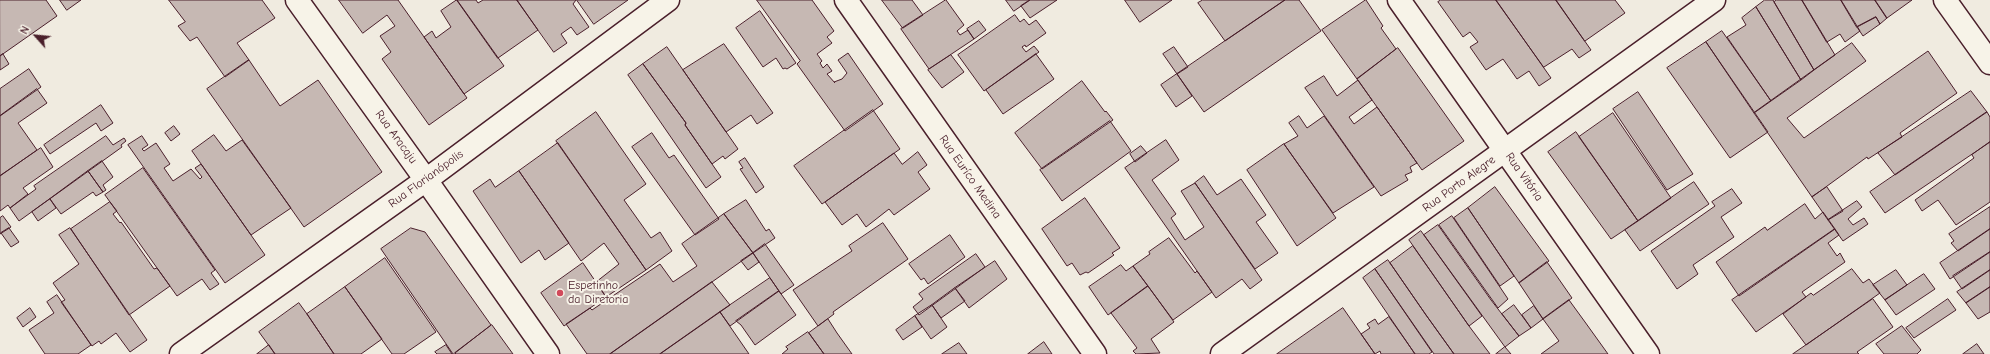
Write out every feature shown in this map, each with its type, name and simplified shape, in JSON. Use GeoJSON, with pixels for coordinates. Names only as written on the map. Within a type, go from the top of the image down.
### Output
{"type":"FeatureCollection","features":[{"type":"Feature","properties":{"kind":"street","name":"Rua Aracaju"},"geometry":{"type":"LineString","coordinates":[[297,0],[548,354]]}},
{"type":"Feature","properties":{"kind":"street","name":"Rua Florianópolis"},"geometry":{"type":"LineString","coordinates":[[180,354],[426,180],[668,0]]}},
{"type":"Feature","properties":{"kind":"street","name":"Rua Euríco Medina"},"geometry":{"type":"LineString","coordinates":[[846,0],[1095,354]]}},
{"type":"Feature","properties":{"kind":"street","name":"Rua Vitória"},"geometry":{"type":"LineString","coordinates":[[1399,0],[1648,354]]}},
{"type":"Feature","properties":{"kind":"street","name":"Rua Porto Alegre"},"geometry":{"type":"LineString","coordinates":[[1222,354],[1714,0]]}},
{"type":"Feature","properties":{"kind":"street"},"geometry":{"type":"LineString","coordinates":[[1945,0],[1990,63]]}},
{"type":"Feature","properties":{"kind":"building"},"geometry":{"type":"Polygon","coordinates":[[[0,0],[46,0],[57,16],[0,56],[0,0]]]}},
{"type":"Feature","properties":{"kind":"building"},"geometry":{"type":"Polygon","coordinates":[[[60,0],[81,0],[67,10],[60,0]]]}},
{"type":"Feature","properties":{"kind":"building"},"geometry":{"type":"Polygon","coordinates":[[[169,0],[262,0],[275,18],[237,43],[249,60],[225,77],[197,37],[190,41],[178,26],[185,22],[169,0]]]}},
{"type":"Feature","properties":{"kind":"building"},"geometry":{"type":"Polygon","coordinates":[[[339,0],[398,0],[467,98],[429,125],[382,59],[391,52],[380,36],[395,26],[387,15],[363,33],[339,0]]]}},
{"type":"Feature","properties":{"kind":"building"},"geometry":{"type":"Polygon","coordinates":[[[457,0],[476,0],[478,3],[483,0],[517,0],[538,30],[498,58],[457,0]]]}},
{"type":"Feature","properties":{"kind":"building"},"geometry":{"type":"Polygon","coordinates":[[[457,0],[504,66],[464,94],[424,37],[432,31],[436,38],[451,27],[441,11],[457,0]]]}},
{"type":"Feature","properties":{"kind":"building"},"geometry":{"type":"Polygon","coordinates":[[[517,0],[576,0],[573,4],[589,27],[577,35],[571,27],[561,34],[567,43],[554,52],[517,0]]]}},
{"type":"Feature","properties":{"kind":"building"},"geometry":{"type":"Polygon","coordinates":[[[577,0],[628,0],[594,24],[577,0]]]}},
{"type":"Feature","properties":{"kind":"building"},"geometry":{"type":"Polygon","coordinates":[[[757,0],[812,0],[834,31],[827,37],[832,43],[817,54],[822,61],[820,63],[823,68],[827,64],[832,71],[827,74],[834,82],[842,79],[847,73],[838,60],[848,53],[883,104],[845,131],[797,64],[800,61],[757,0]]]}},
{"type":"Feature","properties":{"kind":"building"},"geometry":{"type":"Polygon","coordinates":[[[882,0],[912,0],[923,15],[903,28],[882,0]]]}},
{"type":"Feature","properties":{"kind":"building"},"geometry":{"type":"Polygon","coordinates":[[[946,0],[964,25],[957,31],[960,35],[968,30],[974,39],[929,69],[901,29],[946,0]]]}},
{"type":"Feature","properties":{"kind":"building"},"geometry":{"type":"Polygon","coordinates":[[[1006,0],[1030,0],[1014,11],[1006,0]]]}},
{"type":"Feature","properties":{"kind":"building"},"geometry":{"type":"Polygon","coordinates":[[[1030,0],[1057,0],[1030,18],[1021,6],[1030,0]]]}},
{"type":"Feature","properties":{"kind":"building"},"geometry":{"type":"Polygon","coordinates":[[[1125,0],[1172,0],[1140,22],[1125,0]]]}},
{"type":"Feature","properties":{"kind":"building"},"geometry":{"type":"Polygon","coordinates":[[[1203,0],[1285,0],[1225,41],[1198,3],[1203,0]]]}},
{"type":"Feature","properties":{"kind":"building"},"geometry":{"type":"Polygon","coordinates":[[[1285,0],[1299,0],[1321,31],[1204,112],[1177,74],[1285,0]]]}},
{"type":"Feature","properties":{"kind":"building"},"geometry":{"type":"Polygon","coordinates":[[[1366,0],[1383,26],[1381,28],[1396,49],[1357,79],[1322,30],[1366,0]]]}},
{"type":"Feature","properties":{"kind":"building"},"geometry":{"type":"Polygon","coordinates":[[[1441,0],[1496,0],[1551,78],[1539,86],[1529,71],[1517,79],[1503,59],[1486,70],[1470,47],[1478,42],[1470,32],[1463,37],[1438,2],[1441,0]]]}},
{"type":"Feature","properties":{"kind":"building"},"geometry":{"type":"Polygon","coordinates":[[[1496,0],[1556,0],[1591,50],[1579,58],[1572,49],[1544,67],[1496,0]]]}},
{"type":"Feature","properties":{"kind":"building"},"geometry":{"type":"Polygon","coordinates":[[[1556,0],[1615,0],[1625,13],[1585,41],[1556,0]]]}},
{"type":"Feature","properties":{"kind":"building"},"geometry":{"type":"Polygon","coordinates":[[[1765,0],[1773,0],[1814,70],[1801,80],[1756,7],[1765,0]]]}},
{"type":"Feature","properties":{"kind":"building"},"geometry":{"type":"Polygon","coordinates":[[[1777,0],[1802,0],[1835,55],[1814,70],[1774,2],[1777,0]]]}},
{"type":"Feature","properties":{"kind":"building"},"geometry":{"type":"Polygon","coordinates":[[[1802,0],[1841,0],[1860,31],[1845,42],[1840,34],[1827,42],[1802,0]]]}},
{"type":"Feature","properties":{"kind":"building"},"geometry":{"type":"Polygon","coordinates":[[[1841,0],[1875,0],[1887,18],[1880,24],[1876,17],[1857,27],[1841,0]]]}},
{"type":"Feature","properties":{"kind":"building"},"geometry":{"type":"Polygon","coordinates":[[[1875,0],[1912,0],[1887,18],[1875,0]]]}},
{"type":"Feature","properties":{"kind":"building"},"geometry":{"type":"Polygon","coordinates":[[[1756,7],[1801,80],[1771,101],[1727,37],[1746,25],[1742,18],[1756,7]]]}},
{"type":"Feature","properties":{"kind":"building"},"geometry":{"type":"Polygon","coordinates":[[[760,11],[796,63],[787,69],[783,69],[776,58],[763,67],[736,28],[760,11]]]}},
{"type":"Feature","properties":{"kind":"building"},"geometry":{"type":"Polygon","coordinates":[[[1015,15],[1020,22],[1024,19],[1029,25],[1036,20],[1046,33],[1026,47],[1025,45],[1022,47],[1026,52],[1034,46],[1039,52],[984,91],[958,55],[1015,15]]]}},
{"type":"Feature","properties":{"kind":"building"},"geometry":{"type":"Polygon","coordinates":[[[1876,17],[1880,24],[1863,36],[1857,27],[1876,17]]]}},
{"type":"Feature","properties":{"kind":"building"},"geometry":{"type":"Polygon","coordinates":[[[979,21],[986,30],[974,39],[967,29],[979,21]]]}},
{"type":"Feature","properties":{"kind":"building"},"geometry":{"type":"Polygon","coordinates":[[[1722,31],[1771,101],[1754,113],[1706,42],[1722,31]]]}},
{"type":"Feature","properties":{"kind":"building"},"geometry":{"type":"Polygon","coordinates":[[[1706,42],[1768,132],[1730,158],[1667,68],[1706,42]]]}},
{"type":"Feature","properties":{"kind":"building"},"geometry":{"type":"Polygon","coordinates":[[[1852,43],[1866,61],[1787,118],[1804,138],[1928,51],[1957,93],[1900,133],[1902,137],[1868,159],[1867,157],[1812,197],[1754,113],[1852,43]]]}},
{"type":"Feature","properties":{"kind":"building"},"geometry":{"type":"Polygon","coordinates":[[[724,44],[773,113],[757,124],[751,115],[726,132],[683,70],[724,44]]]}},
{"type":"Feature","properties":{"kind":"building"},"geometry":{"type":"Polygon","coordinates":[[[667,47],[738,149],[725,159],[723,156],[712,164],[685,125],[686,123],[643,64],[667,47]]]}},
{"type":"Feature","properties":{"kind":"building"},"geometry":{"type":"Polygon","coordinates":[[[1174,47],[1188,67],[1177,74],[1163,54],[1174,47]]]}},
{"type":"Feature","properties":{"kind":"building"},"geometry":{"type":"Polygon","coordinates":[[[1398,48],[1464,141],[1422,170],[1357,79],[1398,48]]]}},
{"type":"Feature","properties":{"kind":"building"},"geometry":{"type":"Polygon","coordinates":[[[3,54],[9,64],[0,70],[0,56],[3,54]]]}},
{"type":"Feature","properties":{"kind":"building"},"geometry":{"type":"Polygon","coordinates":[[[1036,54],[1054,79],[1003,114],[986,90],[1036,54]]]}},
{"type":"Feature","properties":{"kind":"building"},"geometry":{"type":"Polygon","coordinates":[[[951,55],[964,72],[942,88],[928,70],[951,55]]]}},
{"type":"Feature","properties":{"kind":"building"},"geometry":{"type":"Polygon","coordinates":[[[249,60],[280,106],[318,80],[382,172],[304,227],[207,89],[249,60]]]}},
{"type":"Feature","properties":{"kind":"building"},"geometry":{"type":"Polygon","coordinates":[[[643,64],[686,123],[685,125],[721,177],[706,188],[628,75],[643,64]]]}},
{"type":"Feature","properties":{"kind":"building"},"geometry":{"type":"Polygon","coordinates":[[[29,69],[41,87],[0,116],[0,89],[29,69]]]}},
{"type":"Feature","properties":{"kind":"building"},"geometry":{"type":"Polygon","coordinates":[[[1177,74],[1192,96],[1176,107],[1161,85],[1177,74]]]}},
{"type":"Feature","properties":{"kind":"building"},"geometry":{"type":"Polygon","coordinates":[[[1324,76],[1337,96],[1358,80],[1372,100],[1349,117],[1354,124],[1377,107],[1417,163],[1410,167],[1412,172],[1405,175],[1408,180],[1381,196],[1305,88],[1324,76]]]}},
{"type":"Feature","properties":{"kind":"building"},"geometry":{"type":"Polygon","coordinates":[[[1082,81],[1105,112],[1106,111],[1113,120],[1042,169],[1015,133],[1082,81]]]}},
{"type":"Feature","properties":{"kind":"building"},"geometry":{"type":"Polygon","coordinates":[[[37,89],[47,103],[18,123],[37,150],[0,176],[0,116],[37,89]]]}},
{"type":"Feature","properties":{"kind":"building"},"geometry":{"type":"Polygon","coordinates":[[[1971,91],[1987,112],[1895,175],[1878,153],[1971,91]]]}},
{"type":"Feature","properties":{"kind":"building"},"geometry":{"type":"Polygon","coordinates":[[[1638,92],[1693,174],[1667,190],[1613,109],[1638,92]]]}},
{"type":"Feature","properties":{"kind":"building"},"geometry":{"type":"Polygon","coordinates":[[[101,105],[113,123],[101,131],[96,123],[50,154],[44,145],[101,105]]]}},
{"type":"Feature","properties":{"kind":"building"},"geometry":{"type":"Polygon","coordinates":[[[873,110],[900,149],[822,204],[794,166],[873,110]]]}},
{"type":"Feature","properties":{"kind":"building"},"geometry":{"type":"Polygon","coordinates":[[[596,112],[646,184],[624,200],[651,238],[660,232],[672,251],[646,270],[556,141],[596,112]]]}},
{"type":"Feature","properties":{"kind":"building"},"geometry":{"type":"Polygon","coordinates":[[[1987,112],[1990,117],[1990,142],[1885,213],[1870,192],[1987,112]]]}},
{"type":"Feature","properties":{"kind":"building"},"geometry":{"type":"Polygon","coordinates":[[[1613,113],[1671,198],[1638,221],[1579,137],[1613,113]]]}},
{"type":"Feature","properties":{"kind":"building"},"geometry":{"type":"Polygon","coordinates":[[[1299,116],[1307,128],[1324,116],[1374,187],[1333,213],[1284,144],[1298,136],[1289,123],[1299,116]]]}},
{"type":"Feature","properties":{"kind":"building"},"geometry":{"type":"Polygon","coordinates":[[[1110,121],[1131,151],[1062,201],[1040,170],[1110,121]]]}},
{"type":"Feature","properties":{"kind":"building"},"geometry":{"type":"Polygon","coordinates":[[[174,126],[180,134],[171,141],[165,133],[174,126]]]}},
{"type":"Feature","properties":{"kind":"building"},"geometry":{"type":"Polygon","coordinates":[[[1576,132],[1638,221],[1611,239],[1548,152],[1576,132]]]}},
{"type":"Feature","properties":{"kind":"building"},"geometry":{"type":"Polygon","coordinates":[[[652,133],[669,158],[674,155],[719,219],[695,235],[632,147],[652,133]]]}},
{"type":"Feature","properties":{"kind":"building"},"geometry":{"type":"Polygon","coordinates":[[[214,135],[226,151],[242,140],[291,208],[251,235],[192,151],[214,135]]]}},
{"type":"Feature","properties":{"kind":"building"},"geometry":{"type":"Polygon","coordinates":[[[106,136],[113,145],[124,138],[126,141],[121,145],[122,147],[19,221],[10,208],[36,189],[34,186],[106,136]]]}},
{"type":"Feature","properties":{"kind":"building"},"geometry":{"type":"Polygon","coordinates":[[[142,136],[148,145],[142,149],[144,151],[156,143],[170,164],[164,168],[173,181],[191,169],[200,179],[202,177],[195,168],[201,164],[265,255],[225,283],[128,145],[142,136]]]}},
{"type":"Feature","properties":{"kind":"building"},"geometry":{"type":"Polygon","coordinates":[[[1166,140],[1179,160],[1152,180],[1176,214],[1171,218],[1185,240],[1204,227],[1181,191],[1195,183],[1262,280],[1250,289],[1242,279],[1216,298],[1125,168],[1166,140]]]}},
{"type":"Feature","properties":{"kind":"building"},"geometry":{"type":"Polygon","coordinates":[[[1990,142],[1990,202],[1956,225],[1938,200],[1922,211],[1915,200],[1974,158],[1972,155],[1990,142]]]}},
{"type":"Feature","properties":{"kind":"building"},"geometry":{"type":"Polygon","coordinates":[[[558,143],[646,270],[606,297],[596,282],[619,264],[604,243],[581,261],[519,171],[558,143]]]}},
{"type":"Feature","properties":{"kind":"building"},"geometry":{"type":"Polygon","coordinates":[[[1284,144],[1336,218],[1297,246],[1247,170],[1284,144]]]}},
{"type":"Feature","properties":{"kind":"building"},"geometry":{"type":"Polygon","coordinates":[[[1141,146],[1147,153],[1135,162],[1130,154],[1141,146]]]}},
{"type":"Feature","properties":{"kind":"building"},"geometry":{"type":"Polygon","coordinates":[[[41,148],[53,167],[23,188],[28,194],[10,208],[8,205],[0,211],[0,176],[41,148]]]}},
{"type":"Feature","properties":{"kind":"building"},"geometry":{"type":"Polygon","coordinates":[[[918,152],[927,165],[918,172],[930,189],[894,215],[889,209],[866,227],[857,214],[842,225],[825,202],[894,153],[902,164],[918,152]]]}},
{"type":"Feature","properties":{"kind":"building"},"geometry":{"type":"Polygon","coordinates":[[[745,158],[764,187],[756,193],[740,169],[743,168],[739,162],[745,158]]]}},
{"type":"Feature","properties":{"kind":"building"},"geometry":{"type":"Polygon","coordinates":[[[102,161],[113,177],[103,185],[106,190],[103,192],[88,171],[102,161]]]}},
{"type":"Feature","properties":{"kind":"building"},"geometry":{"type":"Polygon","coordinates":[[[143,168],[215,270],[211,273],[219,284],[210,290],[202,279],[177,296],[105,195],[143,168]]]}},
{"type":"Feature","properties":{"kind":"building"},"geometry":{"type":"Polygon","coordinates":[[[88,171],[103,192],[96,196],[93,192],[61,214],[50,199],[88,171]]]}},
{"type":"Feature","properties":{"kind":"building"},"geometry":{"type":"Polygon","coordinates":[[[519,171],[569,243],[545,260],[539,250],[521,263],[473,191],[490,179],[495,187],[519,171]]]}},
{"type":"Feature","properties":{"kind":"building"},"geometry":{"type":"Polygon","coordinates":[[[1204,176],[1217,195],[1241,179],[1266,215],[1256,222],[1278,253],[1255,269],[1195,183],[1204,176]]]}},
{"type":"Feature","properties":{"kind":"building"},"geometry":{"type":"Polygon","coordinates":[[[1694,182],[1709,204],[1640,251],[1625,230],[1694,182]]]}},
{"type":"Feature","properties":{"kind":"building"},"geometry":{"type":"Polygon","coordinates":[[[1495,187],[1549,261],[1519,283],[1468,208],[1495,187]]]}},
{"type":"Feature","properties":{"kind":"building"},"geometry":{"type":"Polygon","coordinates":[[[1827,187],[1843,211],[1828,220],[1812,197],[1827,187]]]}},
{"type":"Feature","properties":{"kind":"building"},"geometry":{"type":"Polygon","coordinates":[[[1732,189],[1742,203],[1721,217],[1734,237],[1693,265],[1698,274],[1677,289],[1651,251],[1715,206],[1712,202],[1732,189]]]}},
{"type":"Feature","properties":{"kind":"building"},"geometry":{"type":"Polygon","coordinates":[[[1085,198],[1120,248],[1112,253],[1114,255],[1088,273],[1086,272],[1080,275],[1072,263],[1067,266],[1042,229],[1085,198]]]}},
{"type":"Feature","properties":{"kind":"building"},"geometry":{"type":"Polygon","coordinates":[[[50,199],[56,208],[38,221],[32,212],[50,199]]]}},
{"type":"Feature","properties":{"kind":"building"},"geometry":{"type":"Polygon","coordinates":[[[746,200],[766,231],[769,229],[775,238],[753,253],[724,214],[746,200]]]}},
{"type":"Feature","properties":{"kind":"building"},"geometry":{"type":"Polygon","coordinates":[[[1857,201],[1862,207],[1848,219],[1853,225],[1864,218],[1868,224],[1843,241],[1828,220],[1857,201]]]}},
{"type":"Feature","properties":{"kind":"building"},"geometry":{"type":"Polygon","coordinates":[[[110,202],[117,211],[113,214],[120,223],[121,222],[154,269],[157,268],[170,286],[129,315],[71,229],[110,202]]]}},
{"type":"Feature","properties":{"kind":"building"},"geometry":{"type":"Polygon","coordinates":[[[1805,204],[1815,219],[1823,212],[1835,229],[1739,296],[1716,262],[1765,227],[1767,230],[1805,204]]]}},
{"type":"Feature","properties":{"kind":"building"},"geometry":{"type":"Polygon","coordinates":[[[1990,207],[1990,229],[1958,251],[1951,243],[1954,241],[1949,234],[1990,207]]]}},
{"type":"Feature","properties":{"kind":"building"},"geometry":{"type":"Polygon","coordinates":[[[1468,208],[1514,276],[1500,286],[1454,218],[1468,208]]]}},
{"type":"Feature","properties":{"kind":"building"},"geometry":{"type":"Polygon","coordinates":[[[724,214],[753,253],[610,354],[587,354],[566,324],[590,308],[592,310],[660,264],[673,282],[697,266],[682,244],[724,214]]]}},
{"type":"Feature","properties":{"kind":"building"},"geometry":{"type":"Polygon","coordinates":[[[3,216],[11,227],[0,234],[0,218],[3,216]]]}},
{"type":"Feature","properties":{"kind":"building"},"geometry":{"type":"Polygon","coordinates":[[[1452,216],[1508,299],[1498,308],[1439,225],[1452,216]]]}},
{"type":"Feature","properties":{"kind":"building"},"geometry":{"type":"Polygon","coordinates":[[[883,223],[908,259],[833,312],[834,314],[818,326],[793,290],[852,251],[849,246],[883,223]]]}},
{"type":"Feature","properties":{"kind":"building"},"geometry":{"type":"Polygon","coordinates":[[[1438,225],[1491,300],[1519,336],[1505,347],[1424,235],[1438,225]]]}},
{"type":"Feature","properties":{"kind":"building"},"geometry":{"type":"Polygon","coordinates":[[[9,228],[19,242],[11,247],[1,233],[9,228]]]}},
{"type":"Feature","properties":{"kind":"building"},"geometry":{"type":"Polygon","coordinates":[[[70,228],[147,340],[130,352],[116,333],[101,344],[99,341],[92,346],[61,302],[65,300],[53,283],[79,264],[59,235],[70,228]]]}},
{"type":"Feature","properties":{"kind":"building"},"geometry":{"type":"Polygon","coordinates":[[[411,228],[425,232],[491,325],[455,353],[456,354],[453,354],[381,249],[411,228]]]}},
{"type":"Feature","properties":{"kind":"building"},"geometry":{"type":"Polygon","coordinates":[[[1835,229],[1839,235],[1828,243],[1837,256],[1840,253],[1845,262],[1802,292],[1806,297],[1756,332],[1732,300],[1835,229]]]}},
{"type":"Feature","properties":{"kind":"building"},"geometry":{"type":"Polygon","coordinates":[[[1990,229],[1990,252],[1950,279],[1940,263],[1990,229]]]}},
{"type":"Feature","properties":{"kind":"building"},"geometry":{"type":"Polygon","coordinates":[[[1421,231],[1482,316],[1469,326],[1409,240],[1421,231]]]}},
{"type":"Feature","properties":{"kind":"building"},"geometry":{"type":"Polygon","coordinates":[[[950,235],[965,257],[928,284],[924,278],[921,280],[909,264],[950,235]]]}},
{"type":"Feature","properties":{"kind":"building"},"geometry":{"type":"Polygon","coordinates":[[[1169,238],[1195,273],[1197,271],[1212,292],[1173,320],[1133,266],[1150,254],[1149,252],[1169,238]]]}},
{"type":"Feature","properties":{"kind":"building"},"geometry":{"type":"Polygon","coordinates":[[[765,244],[794,285],[781,294],[753,253],[765,244]]]}},
{"type":"Feature","properties":{"kind":"building"},"geometry":{"type":"Polygon","coordinates":[[[1413,246],[1490,354],[1454,354],[1426,315],[1390,263],[1413,246]]]}},
{"type":"Feature","properties":{"kind":"building"},"geometry":{"type":"Polygon","coordinates":[[[1990,252],[1990,270],[1962,289],[1953,276],[1990,252]]]}},
{"type":"Feature","properties":{"kind":"building"},"geometry":{"type":"Polygon","coordinates":[[[753,253],[759,262],[748,270],[741,261],[753,253]]]}},
{"type":"Feature","properties":{"kind":"building"},"geometry":{"type":"Polygon","coordinates":[[[976,254],[985,267],[919,315],[913,307],[923,299],[919,294],[976,254]]]}},
{"type":"Feature","properties":{"kind":"building"},"geometry":{"type":"Polygon","coordinates":[[[385,258],[436,332],[404,354],[392,354],[345,287],[385,258]]]}},
{"type":"Feature","properties":{"kind":"building"},"geometry":{"type":"Polygon","coordinates":[[[1388,260],[1454,354],[1434,354],[1375,269],[1388,260]]]}},
{"type":"Feature","properties":{"kind":"building"},"geometry":{"type":"Polygon","coordinates":[[[995,261],[1007,279],[969,308],[955,288],[995,261]]]}},
{"type":"Feature","properties":{"kind":"building"},"geometry":{"type":"Polygon","coordinates":[[[1547,262],[1572,298],[1543,319],[1519,283],[1547,262]]]}},
{"type":"Feature","properties":{"kind":"building"},"geometry":{"type":"Polygon","coordinates":[[[583,263],[606,297],[564,326],[541,293],[583,263]]]}},
{"type":"Feature","properties":{"kind":"building"},"geometry":{"type":"Polygon","coordinates":[[[1121,265],[1126,271],[1133,266],[1148,286],[1108,315],[1089,287],[1121,265]]]}},
{"type":"Feature","properties":{"kind":"building"},"geometry":{"type":"Polygon","coordinates":[[[1375,269],[1432,352],[1429,354],[1415,354],[1363,278],[1375,269]]]}},
{"type":"Feature","properties":{"kind":"building"},"geometry":{"type":"Polygon","coordinates":[[[1852,269],[1863,283],[1869,279],[1880,293],[1806,345],[1783,314],[1811,293],[1813,295],[1852,269]]]}},
{"type":"Feature","properties":{"kind":"building"},"geometry":{"type":"Polygon","coordinates":[[[1896,270],[1907,285],[1885,300],[1873,285],[1896,270]]]}},
{"type":"Feature","properties":{"kind":"building"},"geometry":{"type":"Polygon","coordinates":[[[1990,270],[1990,287],[1966,303],[1957,292],[1990,270]]]}},
{"type":"Feature","properties":{"kind":"building"},"geometry":{"type":"Polygon","coordinates":[[[1924,274],[1935,289],[1896,315],[1885,300],[1924,274]]]}},
{"type":"Feature","properties":{"kind":"building"},"geometry":{"type":"Polygon","coordinates":[[[770,278],[779,291],[730,326],[720,312],[770,278]]]}},
{"type":"Feature","properties":{"kind":"building"},"geometry":{"type":"Polygon","coordinates":[[[712,282],[730,305],[660,354],[610,354],[712,282]]]}},
{"type":"Feature","properties":{"kind":"building"},"geometry":{"type":"Polygon","coordinates":[[[1148,286],[1174,322],[1151,339],[1160,353],[1136,354],[1133,351],[1137,348],[1111,313],[1148,286]]]}},
{"type":"Feature","properties":{"kind":"building"},"geometry":{"type":"Polygon","coordinates":[[[345,287],[382,339],[361,354],[334,354],[307,314],[345,287]]]}},
{"type":"Feature","properties":{"kind":"building"},"geometry":{"type":"Polygon","coordinates":[[[1990,287],[1990,312],[1978,319],[1966,303],[1990,287]]]}},
{"type":"Feature","properties":{"kind":"building"},"geometry":{"type":"Polygon","coordinates":[[[955,288],[965,301],[941,318],[932,305],[955,288]]]}},
{"type":"Feature","properties":{"kind":"building"},"geometry":{"type":"Polygon","coordinates":[[[779,291],[796,315],[755,345],[741,325],[736,321],[779,291]]]}},
{"type":"Feature","properties":{"kind":"building"},"geometry":{"type":"Polygon","coordinates":[[[57,295],[91,345],[78,354],[45,354],[29,330],[54,313],[47,302],[57,295]]]}},
{"type":"Feature","properties":{"kind":"building"},"geometry":{"type":"Polygon","coordinates":[[[1873,299],[1893,327],[1857,352],[1859,354],[1793,354],[1873,299]]]}},
{"type":"Feature","properties":{"kind":"building"},"geometry":{"type":"Polygon","coordinates":[[[1948,299],[1956,310],[1914,338],[1906,328],[1948,299]]]}},
{"type":"Feature","properties":{"kind":"building"},"geometry":{"type":"Polygon","coordinates":[[[1569,300],[1608,354],[1541,354],[1559,341],[1543,319],[1569,300]]]}},
{"type":"Feature","properties":{"kind":"building"},"geometry":{"type":"Polygon","coordinates":[[[299,303],[334,354],[275,354],[259,332],[299,303]]]}},
{"type":"Feature","properties":{"kind":"building"},"geometry":{"type":"Polygon","coordinates":[[[932,305],[947,327],[931,339],[915,316],[932,305]]]}},
{"type":"Feature","properties":{"kind":"building"},"geometry":{"type":"Polygon","coordinates":[[[1514,305],[1531,328],[1519,336],[1502,314],[1514,305]]]}},
{"type":"Feature","properties":{"kind":"building"},"geometry":{"type":"Polygon","coordinates":[[[1534,306],[1543,319],[1531,328],[1522,315],[1534,306]]]}},
{"type":"Feature","properties":{"kind":"building"},"geometry":{"type":"Polygon","coordinates":[[[30,308],[36,317],[23,327],[17,318],[30,308]]]}},
{"type":"Feature","properties":{"kind":"building"},"geometry":{"type":"Polygon","coordinates":[[[1343,308],[1375,354],[1277,354],[1343,308]]]}},
{"type":"Feature","properties":{"kind":"building"},"geometry":{"type":"Polygon","coordinates":[[[720,312],[749,354],[660,354],[720,312]]]}},
{"type":"Feature","properties":{"kind":"building"},"geometry":{"type":"Polygon","coordinates":[[[915,316],[922,327],[903,340],[896,330],[915,316]]]}},
{"type":"Feature","properties":{"kind":"building"},"geometry":{"type":"Polygon","coordinates":[[[1389,317],[1415,354],[1381,354],[1380,351],[1375,354],[1361,334],[1370,328],[1367,324],[1375,319],[1378,324],[1389,317]]]}},
{"type":"Feature","properties":{"kind":"building"},"geometry":{"type":"Polygon","coordinates":[[[828,319],[852,354],[824,354],[809,333],[828,319]]]}},
{"type":"Feature","properties":{"kind":"building"},"geometry":{"type":"Polygon","coordinates":[[[492,325],[513,354],[455,353],[492,325]]]}},
{"type":"Feature","properties":{"kind":"building"},"geometry":{"type":"Polygon","coordinates":[[[1902,326],[1921,350],[1917,354],[1884,354],[1876,344],[1902,326]]]}},
{"type":"Feature","properties":{"kind":"building"},"geometry":{"type":"Polygon","coordinates":[[[808,332],[824,354],[782,354],[788,349],[786,347],[808,332]]]}},
{"type":"Feature","properties":{"kind":"building"},"geometry":{"type":"Polygon","coordinates":[[[1044,342],[1052,354],[1028,354],[1044,342]]]}},
{"type":"Feature","properties":{"kind":"building"},"geometry":{"type":"Polygon","coordinates":[[[959,343],[967,354],[942,354],[959,343]]]}},
{"type":"Feature","properties":{"kind":"building"},"geometry":{"type":"Polygon","coordinates":[[[1977,344],[1984,354],[1963,354],[1977,344]]]}},
{"type":"Feature","properties":{"kind":"building"},"geometry":{"type":"Polygon","coordinates":[[[269,345],[275,354],[257,354],[269,345]]]}},
{"type":"Feature","properties":{"kind":"building"},"geometry":{"type":"Polygon","coordinates":[[[446,345],[452,354],[437,354],[435,352],[446,345]]]}},
{"type":"Feature","properties":{"kind":"building"},"geometry":{"type":"Polygon","coordinates":[[[1505,347],[1511,354],[1496,354],[1505,347]]]}},
{"type":"Feature","properties":{"kind":"place","name":"Espetinho da Diretoria"},"geometry":{"type":"Point","coordinates":[560,293]}}]}
